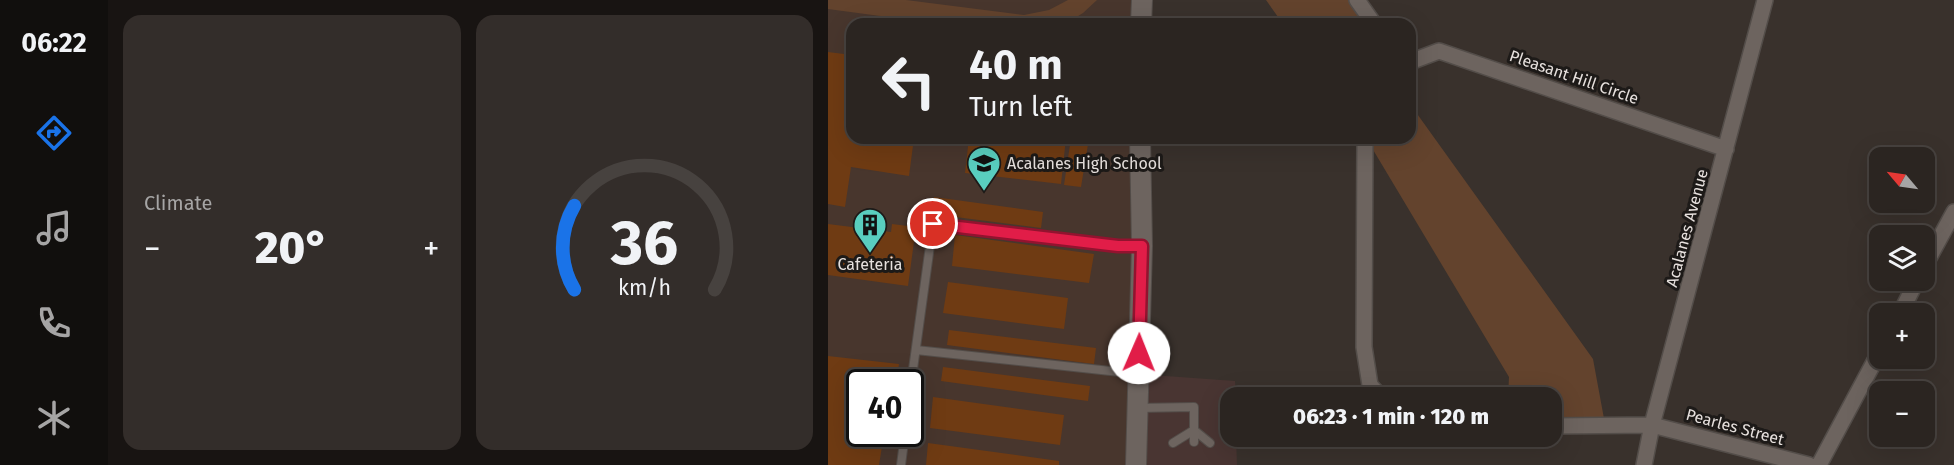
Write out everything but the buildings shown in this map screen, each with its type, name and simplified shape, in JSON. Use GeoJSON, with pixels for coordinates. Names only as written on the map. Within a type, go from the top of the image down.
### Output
{"type":"FeatureCollection","features":[{"type":"Feature","properties":{"kind":"street"},"geometry":{"type":"LineString","coordinates":[[1141,18],[1142,0]]}},
{"type":"Feature","properties":{"kind":"street"},"geometry":{"type":"LineString","coordinates":[[1357,0],[1370,18]]}},
{"type":"Feature","properties":{"kind":"street","name":"Acalanes Avenue"},"geometry":{"type":"LineString","coordinates":[[1644,465],[1652,425],[1765,0]]}},
{"type":"Feature","properties":{"kind":"street","name":"Pleasant Hill Circle"},"geometry":{"type":"LineString","coordinates":[[1416,60],[1439,51],[1726,148]]}},
{"type":"Feature","properties":{"kind":"street"},"geometry":{"type":"LineString","coordinates":[[1136,465],[1142,246],[1140,144]]}},
{"type":"Feature","properties":{"kind":"street"},"geometry":{"type":"LineString","coordinates":[[1365,144],[1364,346],[1372,387]]}},
{"type":"Feature","properties":{"kind":"street"},"geometry":{"type":"LineString","coordinates":[[1935,247],[1954,212]]}},
{"type":"Feature","properties":{"kind":"street"},"geometry":{"type":"LineString","coordinates":[[1819,465],[1870,369]]}},
{"type":"Feature","properties":{"kind":"street"},"geometry":{"type":"LineString","coordinates":[[1562,426],[1652,425]]}},
{"type":"Feature","properties":{"kind":"street","name":"Pearles Street"},"geometry":{"type":"LineString","coordinates":[[1652,425],[1809,465]]}},
{"type":"Feature","properties":{"kind":"lane"},"geometry":{"type":"LineString","coordinates":[[913,369],[933,224],[1118,246],[1142,246]]}},
{"type":"Feature","properties":{"kind":"lane"},"geometry":{"type":"LineString","coordinates":[[916,350],[1138,374]]}},
{"type":"Feature","properties":{"kind":"lane"},"geometry":{"type":"LineString","coordinates":[[1137,408],[1194,407],[1194,442]]}},
{"type":"Feature","properties":{"kind":"lane"},"geometry":{"type":"LineString","coordinates":[[1173,443],[1194,430]]}},
{"type":"Feature","properties":{"kind":"lane"},"geometry":{"type":"LineString","coordinates":[[1194,430],[1210,443]]}},
{"type":"Feature","properties":{"kind":"lane"},"geometry":{"type":"LineString","coordinates":[[900,465],[903,447]]}},
{"type":"Feature","properties":{"kind":"shaded area","name":"Acalanes High School"},"geometry":{"type":"Polygon","coordinates":[[[828,0],[1142,0],[1141,18],[846,18],[846,144],[1140,144],[1136,465],[828,465],[828,0]]]}},
{"type":"Feature","properties":{"kind":"shaded area"},"geometry":{"type":"Polygon","coordinates":[[[828,0],[906,0],[1024,15],[1049,10],[1068,0],[1097,0],[1075,18],[895,18],[828,9],[828,0]]]}},
{"type":"Feature","properties":{"kind":"shaded area"},"geometry":{"type":"Polygon","coordinates":[[[1266,0],[1357,0],[1370,18],[1279,18],[1266,0]]]}},
{"type":"Feature","properties":{"kind":"shaded area"},"geometry":{"type":"Polygon","coordinates":[[[1416,112],[1593,359],[1605,424],[1562,426],[1562,387],[1508,387],[1509,377],[1370,144],[1416,144],[1416,112]]]}},
{"type":"Feature","properties":{"kind":"shaded area"},"geometry":{"type":"Polygon","coordinates":[[[1138,374],[1235,381],[1235,387],[1220,387],[1220,447],[1236,447],[1237,465],[1136,465],[1138,374]]]}},
{"type":"Feature","properties":{"kind":"place","name":"Acalanes High School"},"geometry":{"type":"Point","coordinates":[984,192]}},
{"type":"Feature","properties":{"kind":"place","name":"Cafeteria"},"geometry":{"type":"Point","coordinates":[870,254]}},
{"type":"Feature","properties":{"kind":"route"},"geometry":{"type":"LineString","coordinates":[[933,224],[1118,246],[1142,246],[1139,353]]}}]}
